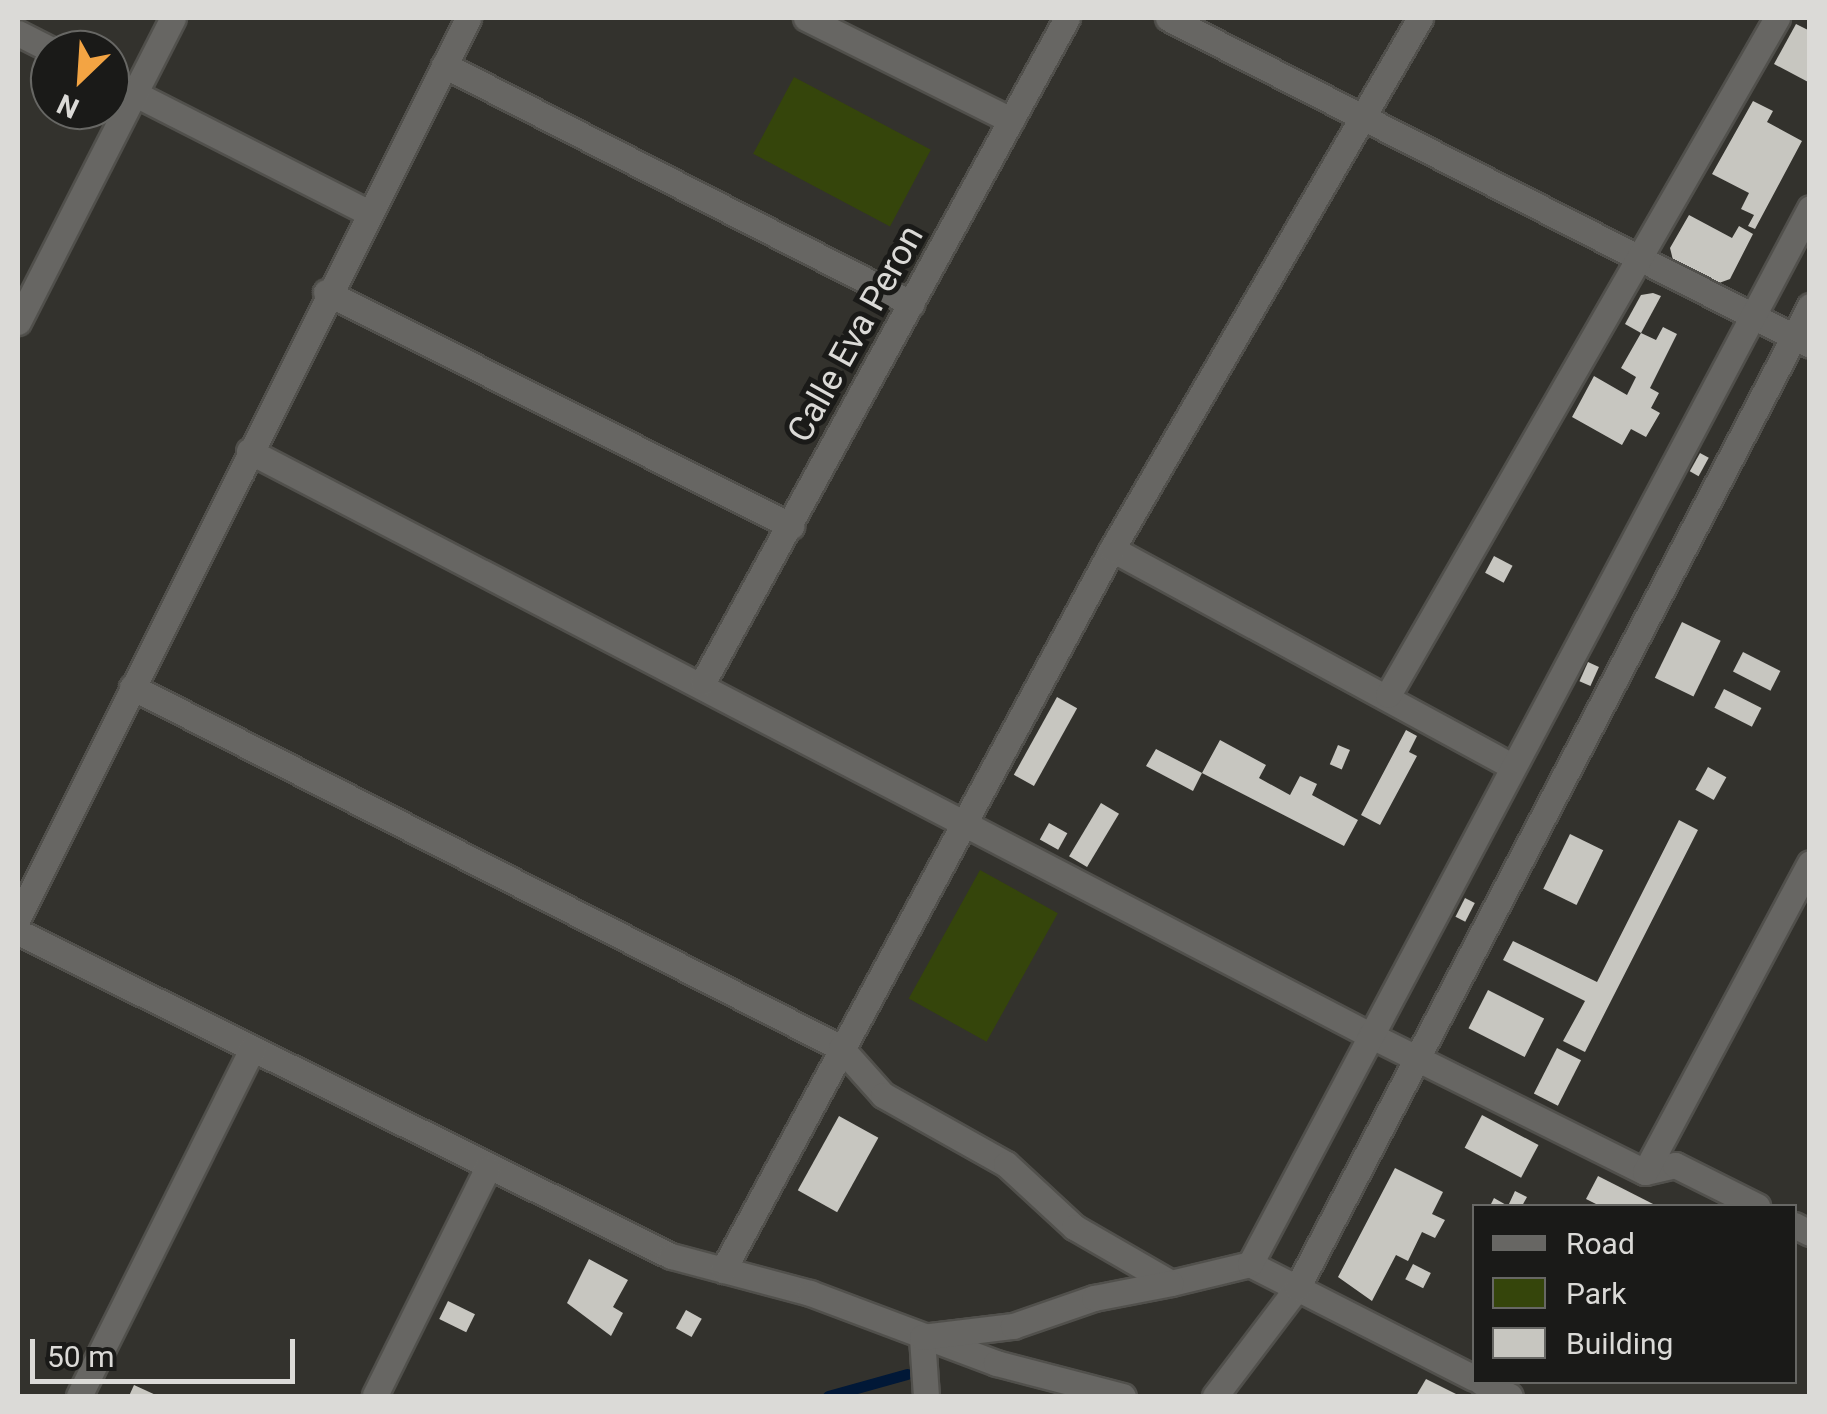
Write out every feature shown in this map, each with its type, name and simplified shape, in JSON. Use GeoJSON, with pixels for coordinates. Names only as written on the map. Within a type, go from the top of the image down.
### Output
{"type":"FeatureCollection","features":[{"type":"Feature","properties":{"kind":"street"},"geometry":{"type":"LineString","coordinates":[[18,322],[173,18]]}},
{"type":"Feature","properties":{"kind":"street"},"geometry":{"type":"LineString","coordinates":[[18,918],[326,292],[468,18]]}},
{"type":"Feature","properties":{"kind":"street"},"geometry":{"type":"LineString","coordinates":[[806,18],[1011,120]]}},
{"type":"Feature","properties":{"kind":"street","name":"Calle Eva Peron"},"geometry":{"type":"LineString","coordinates":[[703,682],[1068,18]]}},
{"type":"Feature","properties":{"kind":"street"},"geometry":{"type":"LineString","coordinates":[[1168,18],[1801,341]]}},
{"type":"Feature","properties":{"kind":"street"},"geometry":{"type":"LineString","coordinates":[[723,1270],[1112,549],[1420,18]]}},
{"type":"Feature","properties":{"kind":"street"},"geometry":{"type":"LineString","coordinates":[[1388,695],[1777,18]]}},
{"type":"Feature","properties":{"kind":"street"},"geometry":{"type":"LineString","coordinates":[[444,64],[912,304]]}},
{"type":"Feature","properties":{"kind":"street"},"geometry":{"type":"LineString","coordinates":[[130,91],[367,212]]}},
{"type":"Feature","properties":{"kind":"street"},"geometry":{"type":"LineString","coordinates":[[1250,1264],[1509,765],[1810,208]]}},
{"type":"Feature","properties":{"kind":"street"},"geometry":{"type":"LineString","coordinates":[[326,292],[790,526]]}},
{"type":"Feature","properties":{"kind":"street"},"geometry":{"type":"LineString","coordinates":[[1215,1396],[1297,1288],[1801,341],[1810,306]]}},
{"type":"Feature","properties":{"kind":"street"},"geometry":{"type":"LineString","coordinates":[[249,451],[703,682],[1370,1035],[1420,1056],[1645,1172],[1675,1165],[1753,1204]]}},
{"type":"Feature","properties":{"kind":"street"},"geometry":{"type":"LineString","coordinates":[[1112,549],[1388,695],[1509,765]]}},
{"type":"Feature","properties":{"kind":"street"},"geometry":{"type":"LineString","coordinates":[[132,687],[841,1048],[883,1095],[1006,1164],[1074,1227],[1171,1283]]}},
{"type":"Feature","properties":{"kind":"street"},"geometry":{"type":"LineString","coordinates":[[1645,1172],[1810,863]]}},
{"type":"Feature","properties":{"kind":"street"},"geometry":{"type":"LineString","coordinates":[[18,932],[487,1169],[670,1256],[810,1293],[922,1337],[1122,1396]]}},
{"type":"Feature","properties":{"kind":"street"},"geometry":{"type":"LineString","coordinates":[[79,1396],[252,1049]]}},
{"type":"Feature","properties":{"kind":"street"},"geometry":{"type":"LineString","coordinates":[[375,1395],[487,1169]]}},
{"type":"Feature","properties":{"kind":"street"},"geometry":{"type":"LineString","coordinates":[[922,1337],[1013,1326],[1094,1298],[1250,1264],[1472,1377]]}},
{"type":"Feature","properties":{"kind":"street"},"geometry":{"type":"LineString","coordinates":[[922,1337],[926,1396]]}},
{"type":"Feature","properties":{"kind":"street"},"geometry":{"type":"LineString","coordinates":[[1486,1384],[1510,1396]]}},
{"type":"Feature","properties":{"kind":"green space"},"geometry":{"type":"Polygon","coordinates":[[[794,77],[931,150],[890,227],[753,154],[794,77]]]}},
{"type":"Feature","properties":{"kind":"green space"},"geometry":{"type":"Polygon","coordinates":[[[980,870],[1058,913],[987,1042],[909,999],[980,870]]]}},
{"type":"Feature","properties":{"kind":"building"},"geometry":{"type":"Polygon","coordinates":[[[1796,24],[1810,31],[1810,83],[1774,64],[1796,24]]]}},
{"type":"Feature","properties":{"kind":"building"},"geometry":{"type":"Polygon","coordinates":[[[1753,101],[1773,111],[1767,122],[1802,141],[1755,229],[1748,226],[1754,215],[1741,209],[1749,193],[1712,174],[1753,101]]]}},
{"type":"Feature","properties":{"kind":"building"},"geometry":{"type":"Polygon","coordinates":[[[1689,215],[1732,238],[1739,226],[1753,234],[1730,279],[1719,283],[1673,260],[1670,248],[1689,215]]]}},
{"type":"Feature","properties":{"kind":"building"},"geometry":{"type":"Polygon","coordinates":[[[1641,295],[1661,296],[1641,333],[1625,324],[1641,295]]]}},
{"type":"Feature","properties":{"kind":"building"},"geometry":{"type":"Polygon","coordinates":[[[1663,327],[1677,334],[1650,388],[1659,393],[1651,408],[1660,413],[1646,437],[1631,429],[1622,445],[1572,417],[1594,376],[1627,395],[1636,377],[1621,368],[1641,333],[1656,340],[1663,327]]]}},
{"type":"Feature","properties":{"kind":"building"},"geometry":{"type":"Polygon","coordinates":[[[1700,453],[1709,458],[1699,476],[1690,471],[1700,453]]]}},
{"type":"Feature","properties":{"kind":"building"},"geometry":{"type":"Polygon","coordinates":[[[1494,556],[1513,566],[1504,583],[1485,573],[1494,556]]]}},
{"type":"Feature","properties":{"kind":"building"},"geometry":{"type":"Polygon","coordinates":[[[1682,622],[1721,641],[1693,697],[1655,678],[1682,622]]]}},
{"type":"Feature","properties":{"kind":"building"},"geometry":{"type":"Polygon","coordinates":[[[1743,652],[1780,671],[1770,691],[1733,672],[1743,652]]]}},
{"type":"Feature","properties":{"kind":"building"},"geometry":{"type":"Polygon","coordinates":[[[1588,662],[1599,667],[1590,686],[1579,681],[1588,662]]]}},
{"type":"Feature","properties":{"kind":"building"},"geometry":{"type":"Polygon","coordinates":[[[1724,689],[1761,708],[1752,727],[1714,708],[1724,689]]]}},
{"type":"Feature","properties":{"kind":"building"},"geometry":{"type":"Polygon","coordinates":[[[1057,697],[1077,708],[1034,786],[1014,775],[1057,697]]]}},
{"type":"Feature","properties":{"kind":"building"},"geometry":{"type":"Polygon","coordinates":[[[1406,730],[1417,736],[1409,752],[1417,756],[1380,825],[1361,815],[1406,730]]]}},
{"type":"Feature","properties":{"kind":"building"},"geometry":{"type":"Polygon","coordinates":[[[1220,740],[1266,765],[1259,778],[1290,795],[1300,776],[1317,784],[1312,795],[1358,820],[1344,846],[1202,773],[1220,740]]]}},
{"type":"Feature","properties":{"kind":"building"},"geometry":{"type":"Polygon","coordinates":[[[1338,745],[1350,750],[1342,769],[1330,764],[1338,745]]]}},
{"type":"Feature","properties":{"kind":"building"},"geometry":{"type":"Polygon","coordinates":[[[1156,749],[1202,773],[1193,791],[1146,766],[1156,749]]]}},
{"type":"Feature","properties":{"kind":"building"},"geometry":{"type":"Polygon","coordinates":[[[1708,767],[1726,777],[1714,800],[1695,790],[1708,767]]]}},
{"type":"Feature","properties":{"kind":"building"},"geometry":{"type":"Polygon","coordinates":[[[1101,803],[1119,814],[1087,867],[1069,856],[1101,803]]]}},
{"type":"Feature","properties":{"kind":"building"},"geometry":{"type":"Polygon","coordinates":[[[1679,820],[1698,830],[1585,1052],[1563,1041],[1585,1001],[1503,960],[1513,941],[1597,982],[1679,820]]]}},
{"type":"Feature","properties":{"kind":"building"},"geometry":{"type":"Polygon","coordinates":[[[1049,823],[1067,833],[1058,850],[1040,840],[1049,823]]]}},
{"type":"Feature","properties":{"kind":"building"},"geometry":{"type":"Polygon","coordinates":[[[1570,834],[1603,850],[1577,905],[1543,889],[1570,834]]]}},
{"type":"Feature","properties":{"kind":"building"},"geometry":{"type":"Polygon","coordinates":[[[1465,898],[1475,903],[1465,922],[1455,917],[1465,898]]]}},
{"type":"Feature","properties":{"kind":"building"},"geometry":{"type":"Polygon","coordinates":[[[1488,990],[1544,1019],[1525,1057],[1468,1028],[1488,990]]]}},
{"type":"Feature","properties":{"kind":"building"},"geometry":{"type":"Polygon","coordinates":[[[1557,1048],[1581,1060],[1558,1106],[1534,1093],[1557,1048]]]}},
{"type":"Feature","properties":{"kind":"building"},"geometry":{"type":"Polygon","coordinates":[[[1482,1115],[1539,1145],[1521,1178],[1465,1148],[1482,1115]]]}},
{"type":"Feature","properties":{"kind":"building"},"geometry":{"type":"Polygon","coordinates":[[[839,1116],[878,1138],[837,1212],[798,1190],[839,1116]]]}},
{"type":"Feature","properties":{"kind":"building"},"geometry":{"type":"Polygon","coordinates":[[[1395,1168],[1443,1192],[1432,1214],[1445,1220],[1435,1238],[1422,1232],[1408,1261],[1396,1255],[1372,1301],[1338,1277],[1395,1168]]]}},
{"type":"Feature","properties":{"kind":"building"},"geometry":{"type":"Polygon","coordinates":[[[1598,1176],[1653,1204],[1596,1204],[1586,1199],[1598,1176]]]}},
{"type":"Feature","properties":{"kind":"building"},"geometry":{"type":"Polygon","coordinates":[[[1515,1191],[1527,1197],[1523,1204],[1509,1204],[1515,1191]]]}},
{"type":"Feature","properties":{"kind":"building"},"geometry":{"type":"Polygon","coordinates":[[[589,1259],[628,1280],[613,1307],[623,1313],[611,1336],[567,1303],[589,1259]]]}},
{"type":"Feature","properties":{"kind":"building"},"geometry":{"type":"Polygon","coordinates":[[[1413,1264],[1431,1273],[1423,1288],[1405,1279],[1413,1264]]]}},
{"type":"Feature","properties":{"kind":"building"},"geometry":{"type":"Polygon","coordinates":[[[448,1301],[475,1314],[466,1332],[439,1319],[448,1301]]]}},
{"type":"Feature","properties":{"kind":"building"},"geometry":{"type":"Polygon","coordinates":[[[686,1310],[702,1319],[692,1337],[676,1328],[686,1310]]]}},
{"type":"Feature","properties":{"kind":"building"},"geometry":{"type":"Polygon","coordinates":[[[1426,1379],[1460,1396],[1416,1396],[1426,1379]]]}},
{"type":"Feature","properties":{"kind":"building"},"geometry":{"type":"Polygon","coordinates":[[[134,1385],[158,1396],[129,1396],[134,1385]]]}},
{"type":"Feature","properties":{"kind":"waterway"},"geometry":{"type":"LineString","coordinates":[[828,1396],[907,1374]]}}]}
